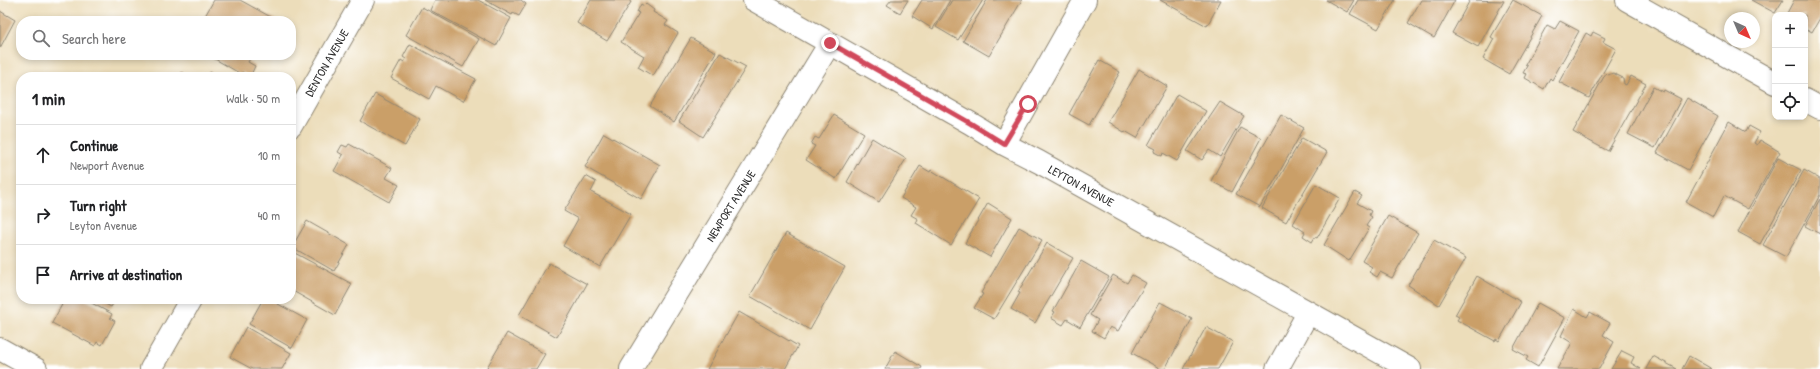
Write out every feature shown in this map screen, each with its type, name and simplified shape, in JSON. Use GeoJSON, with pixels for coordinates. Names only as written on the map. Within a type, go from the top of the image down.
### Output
{"type":"FeatureCollection","features":[{"type":"Feature","properties":{"kind":"street","name":"DENTON AVENUE"},"geometry":{"type":"LineString","coordinates":[[296,117],[363,0]]}},
{"type":"Feature","properties":{"kind":"street","name":"LEYTON AVENUE"},"geometry":{"type":"LineString","coordinates":[[754,0],[970,123],[1004,144],[1039,162],[1410,369]]}},
{"type":"Feature","properties":{"kind":"street"},"geometry":{"type":"LineString","coordinates":[[1004,144],[1085,0]]}},
{"type":"Feature","properties":{"kind":"street"},"geometry":{"type":"LineString","coordinates":[[1627,0],[1772,81]]}},
{"type":"Feature","properties":{"kind":"street","name":"NEWPORT AVENUE"},"geometry":{"type":"LineString","coordinates":[[630,369],[830,43]]}},
{"type":"Feature","properties":{"kind":"street"},"geometry":{"type":"LineString","coordinates":[[1808,102],[1820,108]]}},
{"type":"Feature","properties":{"kind":"street"},"geometry":{"type":"LineString","coordinates":[[151,369],[188,304]]}},
{"type":"Feature","properties":{"kind":"street"},"geometry":{"type":"LineString","coordinates":[[1277,369],[1308,313]]}},
{"type":"Feature","properties":{"kind":"street"},"geometry":{"type":"LineString","coordinates":[[0,349],[36,369]]}},
{"type":"Feature","properties":{"kind":"building"},"geometry":{"type":"Polygon","coordinates":[[[214,0],[240,0],[269,16],[205,16],[214,0]]]}},
{"type":"Feature","properties":{"kind":"building"},"geometry":{"type":"Polygon","coordinates":[[[435,0],[478,0],[511,18],[496,46],[430,10],[435,0]]]}},
{"type":"Feature","properties":{"kind":"building"},"geometry":{"type":"Polygon","coordinates":[[[485,0],[521,0],[526,4],[519,16],[513,13],[512,15],[485,0]]]}},
{"type":"Feature","properties":{"kind":"building"},"geometry":{"type":"Polygon","coordinates":[[[591,0],[628,0],[631,2],[607,41],[577,23],[591,0]]]}},
{"type":"Feature","properties":{"kind":"building"},"geometry":{"type":"Polygon","coordinates":[[[891,0],[908,0],[900,13],[887,5],[891,0]]]}},
{"type":"Feature","properties":{"kind":"building"},"geometry":{"type":"Polygon","coordinates":[[[922,0],[950,0],[933,29],[912,16],[922,0]]]}},
{"type":"Feature","properties":{"kind":"building"},"geometry":{"type":"Polygon","coordinates":[[[952,0],[983,0],[958,40],[936,27],[952,0]]]}},
{"type":"Feature","properties":{"kind":"building"},"geometry":{"type":"Polygon","coordinates":[[[987,0],[1022,0],[989,56],[963,41],[987,0]]]}},
{"type":"Feature","properties":{"kind":"building"},"geometry":{"type":"Polygon","coordinates":[[[1160,0],[1221,0],[1207,26],[1160,0]]]}},
{"type":"Feature","properties":{"kind":"building"},"geometry":{"type":"Polygon","coordinates":[[[1326,0],[1354,0],[1347,12],[1326,0]]]}},
{"type":"Feature","properties":{"kind":"building"},"geometry":{"type":"Polygon","coordinates":[[[1358,0],[1395,0],[1378,29],[1350,14],[1358,0]]]}},
{"type":"Feature","properties":{"kind":"building"},"geometry":{"type":"Polygon","coordinates":[[[1421,0],[1455,0],[1434,38],[1408,23],[1421,0]]]}},
{"type":"Feature","properties":{"kind":"building"},"geometry":{"type":"Polygon","coordinates":[[[1470,0],[1504,1],[1478,47],[1452,33],[1470,0]]]}},
{"type":"Feature","properties":{"kind":"building"},"geometry":{"type":"Polygon","coordinates":[[[1513,0],[1542,16],[1509,74],[1483,59],[1494,39],[1491,37],[1513,0]]]}},
{"type":"Feature","properties":{"kind":"building"},"geometry":{"type":"Polygon","coordinates":[[[1751,0],[1783,0],[1776,12],[1751,0]]]}},
{"type":"Feature","properties":{"kind":"building"},"geometry":{"type":"Polygon","coordinates":[[[1794,0],[1820,0],[1820,18],[1812,32],[1808,30],[1808,12],[1788,12],[1794,0]]]}},
{"type":"Feature","properties":{"kind":"building"},"geometry":{"type":"Polygon","coordinates":[[[641,4],[644,6],[646,4],[654,10],[653,12],[668,21],[665,25],[678,33],[653,76],[638,67],[644,56],[621,42],[639,13],[637,12],[641,4]]]}},
{"type":"Feature","properties":{"kind":"building"},"geometry":{"type":"Polygon","coordinates":[[[422,7],[479,39],[463,67],[406,35],[422,7]]]}},
{"type":"Feature","properties":{"kind":"building"},"geometry":{"type":"Polygon","coordinates":[[[0,11],[15,20],[0,48],[0,11]]]}},
{"type":"Feature","properties":{"kind":"building"},"geometry":{"type":"Polygon","coordinates":[[[1560,21],[1579,31],[1552,80],[1550,78],[1544,89],[1525,78],[1527,74],[1523,73],[1527,66],[1525,65],[1547,25],[1555,29],[1560,21]]]}},
{"type":"Feature","properties":{"kind":"building"},"geometry":{"type":"Polygon","coordinates":[[[1593,32],[1605,38],[1603,42],[1616,49],[1589,98],[1559,82],[1586,33],[1591,36],[1593,32]]]}},
{"type":"Feature","properties":{"kind":"building"},"geometry":{"type":"Polygon","coordinates":[[[691,38],[716,52],[674,122],[650,106],[691,38]]]}},
{"type":"Feature","properties":{"kind":"building"},"geometry":{"type":"Polygon","coordinates":[[[410,44],[476,79],[463,101],[436,86],[429,99],[391,78],[401,60],[404,62],[406,59],[403,57],[410,44]]]}},
{"type":"Feature","properties":{"kind":"building"},"geometry":{"type":"Polygon","coordinates":[[[720,53],[746,67],[703,137],[679,121],[720,53]]]}},
{"type":"Feature","properties":{"kind":"building"},"geometry":{"type":"Polygon","coordinates":[[[217,60],[249,60],[248,62],[255,66],[252,72],[238,72],[217,60]]]}},
{"type":"Feature","properties":{"kind":"building"},"geometry":{"type":"Polygon","coordinates":[[[1099,60],[1120,72],[1089,125],[1069,114],[1099,60]]]}},
{"type":"Feature","properties":{"kind":"building"},"geometry":{"type":"Polygon","coordinates":[[[1139,69],[1167,86],[1137,138],[1108,122],[1139,69]]]}},
{"type":"Feature","properties":{"kind":"building"},"geometry":{"type":"Polygon","coordinates":[[[1606,73],[1608,75],[1613,73],[1623,78],[1624,84],[1626,85],[1631,76],[1646,84],[1608,151],[1573,132],[1606,73]]]}},
{"type":"Feature","properties":{"kind":"building"},"geometry":{"type":"Polygon","coordinates":[[[1653,87],[1663,92],[1664,90],[1681,99],[1655,148],[1628,134],[1653,87]]]}},
{"type":"Feature","properties":{"kind":"building"},"geometry":{"type":"Polygon","coordinates":[[[375,94],[420,119],[405,146],[360,121],[375,94]]]}},
{"type":"Feature","properties":{"kind":"building"},"geometry":{"type":"Polygon","coordinates":[[[1177,94],[1206,111],[1177,161],[1163,153],[1162,156],[1154,152],[1156,149],[1148,145],[1177,94]]]}},
{"type":"Feature","properties":{"kind":"building"},"geometry":{"type":"Polygon","coordinates":[[[1687,98],[1718,116],[1688,170],[1657,153],[1687,98]]]}},
{"type":"Feature","properties":{"kind":"building"},"geometry":{"type":"Polygon","coordinates":[[[1220,102],[1244,116],[1220,157],[1209,150],[1202,160],[1187,151],[1220,102]]]}},
{"type":"Feature","properties":{"kind":"building"},"geometry":{"type":"Polygon","coordinates":[[[834,115],[864,133],[836,179],[806,160],[815,146],[811,144],[815,137],[819,139],[834,115]]]}},
{"type":"Feature","properties":{"kind":"building"},"geometry":{"type":"Polygon","coordinates":[[[1281,115],[1304,128],[1260,207],[1236,194],[1281,115]]]}},
{"type":"Feature","properties":{"kind":"building"},"geometry":{"type":"Polygon","coordinates":[[[1729,122],[1746,132],[1749,126],[1760,132],[1754,143],[1757,145],[1760,140],[1780,152],[1748,209],[1724,196],[1713,217],[1686,202],[1729,122]]]}},
{"type":"Feature","properties":{"kind":"building"},"geometry":{"type":"Polygon","coordinates":[[[1240,127],[1261,138],[1232,192],[1211,181],[1240,127]]]}},
{"type":"Feature","properties":{"kind":"building"},"geometry":{"type":"Polygon","coordinates":[[[604,133],[660,165],[641,199],[585,167],[604,133]]]}},
{"type":"Feature","properties":{"kind":"building"},"geometry":{"type":"Polygon","coordinates":[[[872,138],[906,159],[879,202],[847,182],[872,138]]]}},
{"type":"Feature","properties":{"kind":"building"},"geometry":{"type":"Polygon","coordinates":[[[1302,138],[1327,152],[1286,222],[1262,208],[1302,138]]]}},
{"type":"Feature","properties":{"kind":"building"},"geometry":{"type":"Polygon","coordinates":[[[349,144],[392,168],[386,178],[399,185],[389,202],[334,171],[343,155],[338,152],[342,145],[347,147],[349,144]]]}},
{"type":"Feature","properties":{"kind":"building"},"geometry":{"type":"Polygon","coordinates":[[[1778,158],[1801,170],[1760,244],[1738,232],[1778,158]]]}},
{"type":"Feature","properties":{"kind":"building"},"geometry":{"type":"Polygon","coordinates":[[[920,166],[930,172],[931,170],[979,199],[951,245],[916,223],[918,219],[911,215],[916,207],[901,198],[920,166]]]}},
{"type":"Feature","properties":{"kind":"building"},"geometry":{"type":"Polygon","coordinates":[[[1804,170],[1820,179],[1820,195],[1786,257],[1763,245],[1804,170]]]}},
{"type":"Feature","properties":{"kind":"building"},"geometry":{"type":"Polygon","coordinates":[[[586,176],[596,182],[591,192],[631,214],[600,267],[563,246],[578,219],[564,211],[586,176]]]}},
{"type":"Feature","properties":{"kind":"building"},"geometry":{"type":"Polygon","coordinates":[[[1316,184],[1340,198],[1317,238],[1315,237],[1312,242],[1303,236],[1305,232],[1293,224],[1316,184]]]}},
{"type":"Feature","properties":{"kind":"building"},"geometry":{"type":"Polygon","coordinates":[[[1355,192],[1362,196],[1357,203],[1371,211],[1369,215],[1372,217],[1366,226],[1369,228],[1349,261],[1324,245],[1355,192]]]}},
{"type":"Feature","properties":{"kind":"building"},"geometry":{"type":"Polygon","coordinates":[[[1820,199],[1820,234],[1805,226],[1820,199]]]}},
{"type":"Feature","properties":{"kind":"building"},"geometry":{"type":"Polygon","coordinates":[[[988,203],[1012,218],[990,257],[965,243],[988,203]]]}},
{"type":"Feature","properties":{"kind":"building"},"geometry":{"type":"Polygon","coordinates":[[[1388,216],[1418,233],[1392,278],[1380,272],[1377,277],[1369,272],[1372,267],[1362,261],[1388,216]]]}},
{"type":"Feature","properties":{"kind":"building"},"geometry":{"type":"Polygon","coordinates":[[[307,221],[349,245],[334,271],[296,249],[296,240],[307,221]]]}},
{"type":"Feature","properties":{"kind":"building"},"geometry":{"type":"Polygon","coordinates":[[[1019,227],[1042,240],[994,319],[974,308],[1019,227]]]}},
{"type":"Feature","properties":{"kind":"building"},"geometry":{"type":"Polygon","coordinates":[[[786,233],[845,267],[810,330],[750,296],[786,233]]]}},
{"type":"Feature","properties":{"kind":"building"},"geometry":{"type":"Polygon","coordinates":[[[1434,240],[1466,258],[1439,305],[1408,285],[1434,240]]]}},
{"type":"Feature","properties":{"kind":"building"},"geometry":{"type":"Polygon","coordinates":[[[1047,243],[1073,258],[1035,323],[1011,309],[1020,293],[1018,292],[1047,243]]]}},
{"type":"Feature","properties":{"kind":"building"},"geometry":{"type":"Polygon","coordinates":[[[296,254],[352,284],[335,315],[296,293],[296,254]]]}},
{"type":"Feature","properties":{"kind":"building"},"geometry":{"type":"Polygon","coordinates":[[[1081,261],[1109,277],[1080,327],[1067,319],[1063,325],[1051,318],[1055,312],[1053,311],[1081,261]]]}},
{"type":"Feature","properties":{"kind":"building"},"geometry":{"type":"Polygon","coordinates":[[[549,263],[587,284],[557,337],[519,315],[549,263]]]}},
{"type":"Feature","properties":{"kind":"building"},"geometry":{"type":"Polygon","coordinates":[[[1113,275],[1127,283],[1132,275],[1146,283],[1118,331],[1110,327],[1104,338],[1092,331],[1098,320],[1090,315],[1113,275]]]}},
{"type":"Feature","properties":{"kind":"building"},"geometry":{"type":"Polygon","coordinates":[[[1477,276],[1521,302],[1499,341],[1496,339],[1495,341],[1457,320],[1459,317],[1455,315],[1477,276]]]}},
{"type":"Feature","properties":{"kind":"building"},"geometry":{"type":"Polygon","coordinates":[[[1160,302],[1192,319],[1165,369],[1161,369],[1132,353],[1160,302]]]}},
{"type":"Feature","properties":{"kind":"building"},"geometry":{"type":"Polygon","coordinates":[[[1538,303],[1565,318],[1538,367],[1526,360],[1528,357],[1513,349],[1538,303]]]}},
{"type":"Feature","properties":{"kind":"building"},"geometry":{"type":"Polygon","coordinates":[[[62,304],[93,304],[112,314],[110,318],[115,321],[102,345],[97,342],[95,346],[52,323],[62,304]]]}},
{"type":"Feature","properties":{"kind":"building"},"geometry":{"type":"Polygon","coordinates":[[[105,304],[113,304],[111,307],[105,304]]]}},
{"type":"Feature","properties":{"kind":"building"},"geometry":{"type":"Polygon","coordinates":[[[260,304],[278,304],[307,320],[292,348],[249,324],[260,304]]]}},
{"type":"Feature","properties":{"kind":"building"},"geometry":{"type":"Polygon","coordinates":[[[1574,309],[1587,317],[1590,312],[1610,323],[1603,335],[1614,342],[1599,369],[1557,369],[1572,343],[1561,336],[1574,309]]]}},
{"type":"Feature","properties":{"kind":"building"},"geometry":{"type":"Polygon","coordinates":[[[739,312],[798,346],[785,369],[707,369],[739,312]]]}},
{"type":"Feature","properties":{"kind":"building"},"geometry":{"type":"Polygon","coordinates":[[[246,327],[291,353],[282,369],[252,369],[230,357],[246,327]]]}},
{"type":"Feature","properties":{"kind":"building"},"geometry":{"type":"Polygon","coordinates":[[[1206,327],[1233,342],[1218,369],[1183,369],[1206,327]]]}},
{"type":"Feature","properties":{"kind":"building"},"geometry":{"type":"Polygon","coordinates":[[[507,333],[545,354],[536,369],[486,369],[507,333]]]}},
{"type":"Feature","properties":{"kind":"building"},"geometry":{"type":"Polygon","coordinates":[[[895,351],[922,367],[921,369],[885,369],[895,351]]]}},
{"type":"Feature","properties":{"kind":"building"},"geometry":{"type":"Polygon","coordinates":[[[1622,351],[1634,357],[1631,363],[1641,369],[1611,369],[1622,351]]]}},
{"type":"Feature","properties":{"kind":"building"},"geometry":{"type":"Polygon","coordinates":[[[1653,356],[1666,363],[1677,369],[1646,369],[1653,356]]]}},
{"type":"Feature","properties":{"kind":"building"},"geometry":{"type":"Polygon","coordinates":[[[1689,356],[1712,369],[1682,369],[1689,356]]]}},
{"type":"Feature","properties":{"kind":"route"},"geometry":{"type":"LineString","coordinates":[[830,43],[1004,144],[1028,104]]}}]}
